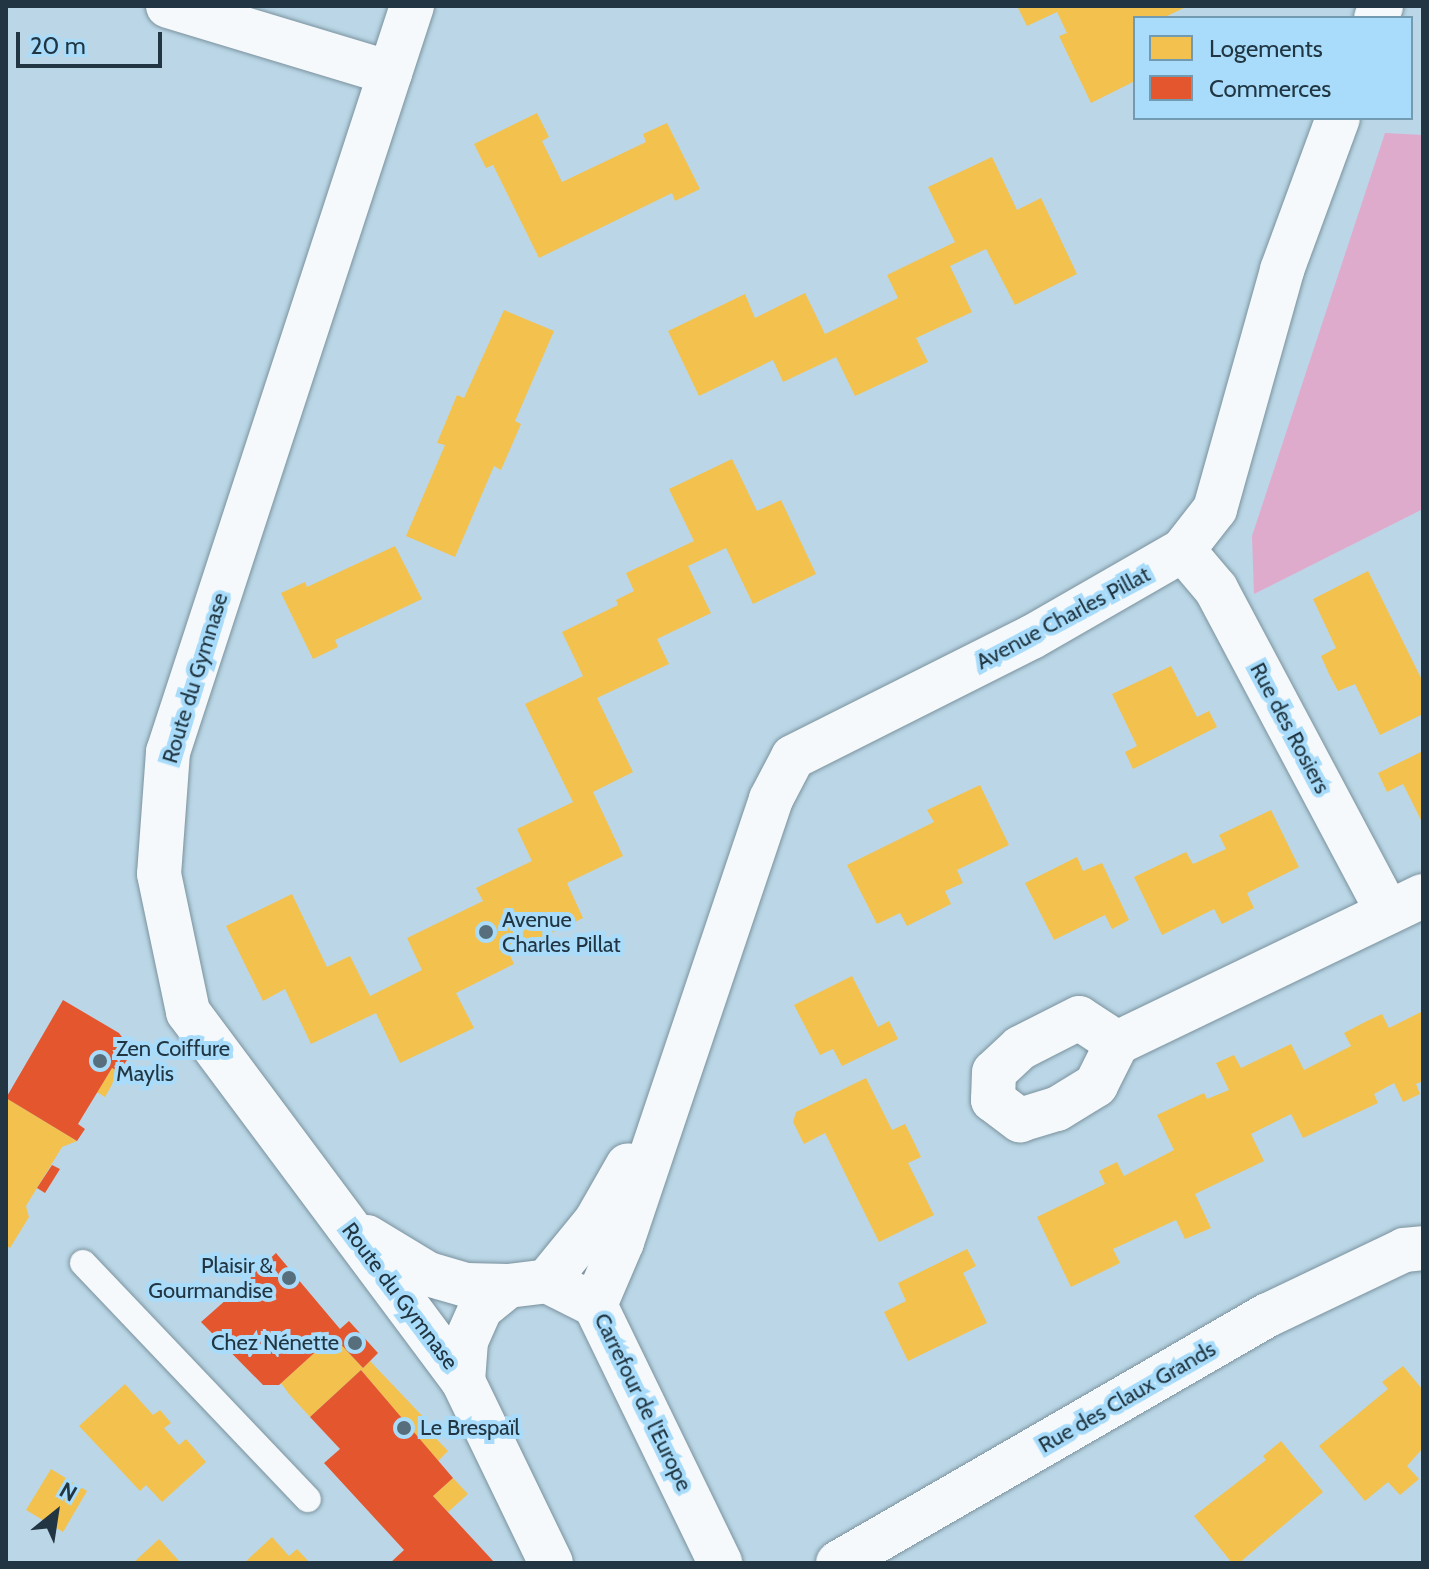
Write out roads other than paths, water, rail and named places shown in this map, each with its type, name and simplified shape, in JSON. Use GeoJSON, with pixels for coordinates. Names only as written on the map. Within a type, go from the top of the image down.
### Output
{"type":"FeatureCollection","features":[{"type":"Feature","properties":{"kind":"street"},"geometry":{"type":"LineString","coordinates":[[168,6],[390,73]]}},
{"type":"Feature","properties":{"kind":"street","name":"Route du Gymnase"},"geometry":{"type":"LineString","coordinates":[[412,6],[168,752],[159,874],[188,1012],[463,1381]]}},
{"type":"Feature","properties":{"kind":"street","name":"Avenue Charles Pillat"},"geometry":{"type":"LineString","coordinates":[[595,1305],[622,1242],[667,1096],[771,799],[793,757],[1032,637],[1183,550],[1215,509],[1282,270],[1337,120]]}},
{"type":"Feature","properties":{"kind":"street","name":"Rue des Rosiers"},"geometry":{"type":"LineString","coordinates":[[1117,1043],[1406,904],[1216,589],[1183,550]]}},
{"type":"Feature","properties":{"kind":"street"},"geometry":{"type":"LineString","coordinates":[[551,1563],[463,1381],[466,1341],[481,1308],[528,1284],[596,1221],[667,1096]]}},
{"type":"Feature","properties":{"kind":"street"},"geometry":{"type":"LineString","coordinates":[[330,1203],[376,1245],[428,1274],[466,1285],[528,1284]]}},
{"type":"Feature","properties":{"kind":"street","name":"Rue des Claux Grands"},"geometry":{"type":"LineString","coordinates":[[838,1563],[1268,1315],[1404,1250],[1423,1248]]}},
{"type":"Feature","properties":{"kind":"street","name":"Carrefour de l'Europe"},"geometry":{"type":"LineString","coordinates":[[528,1284],[595,1305],[720,1563]]}},
{"type":"Feature","properties":{"kind":"lane"},"geometry":{"type":"LineString","coordinates":[[83,1263],[308,1499]]}},
{"type":"Feature","properties":{"kind":"place","name":"Avenue Charles Pillat"},"geometry":{"type":"Point","coordinates":[486,932]}},
{"type":"Feature","properties":{"kind":"place","name":"Zen Coiffure Maylis"},"geometry":{"type":"Point","coordinates":[100,1061]}},
{"type":"Feature","properties":{"kind":"place","name":"Plaisir & Gourmandise"},"geometry":{"type":"Point","coordinates":[289,1278]}},
{"type":"Feature","properties":{"kind":"place","name":"Chez Nénette"},"geometry":{"type":"Point","coordinates":[355,1343]}},
{"type":"Feature","properties":{"kind":"place","name":"Le Brespaïl"},"geometry":{"type":"Point","coordinates":[404,1428]}}]}
